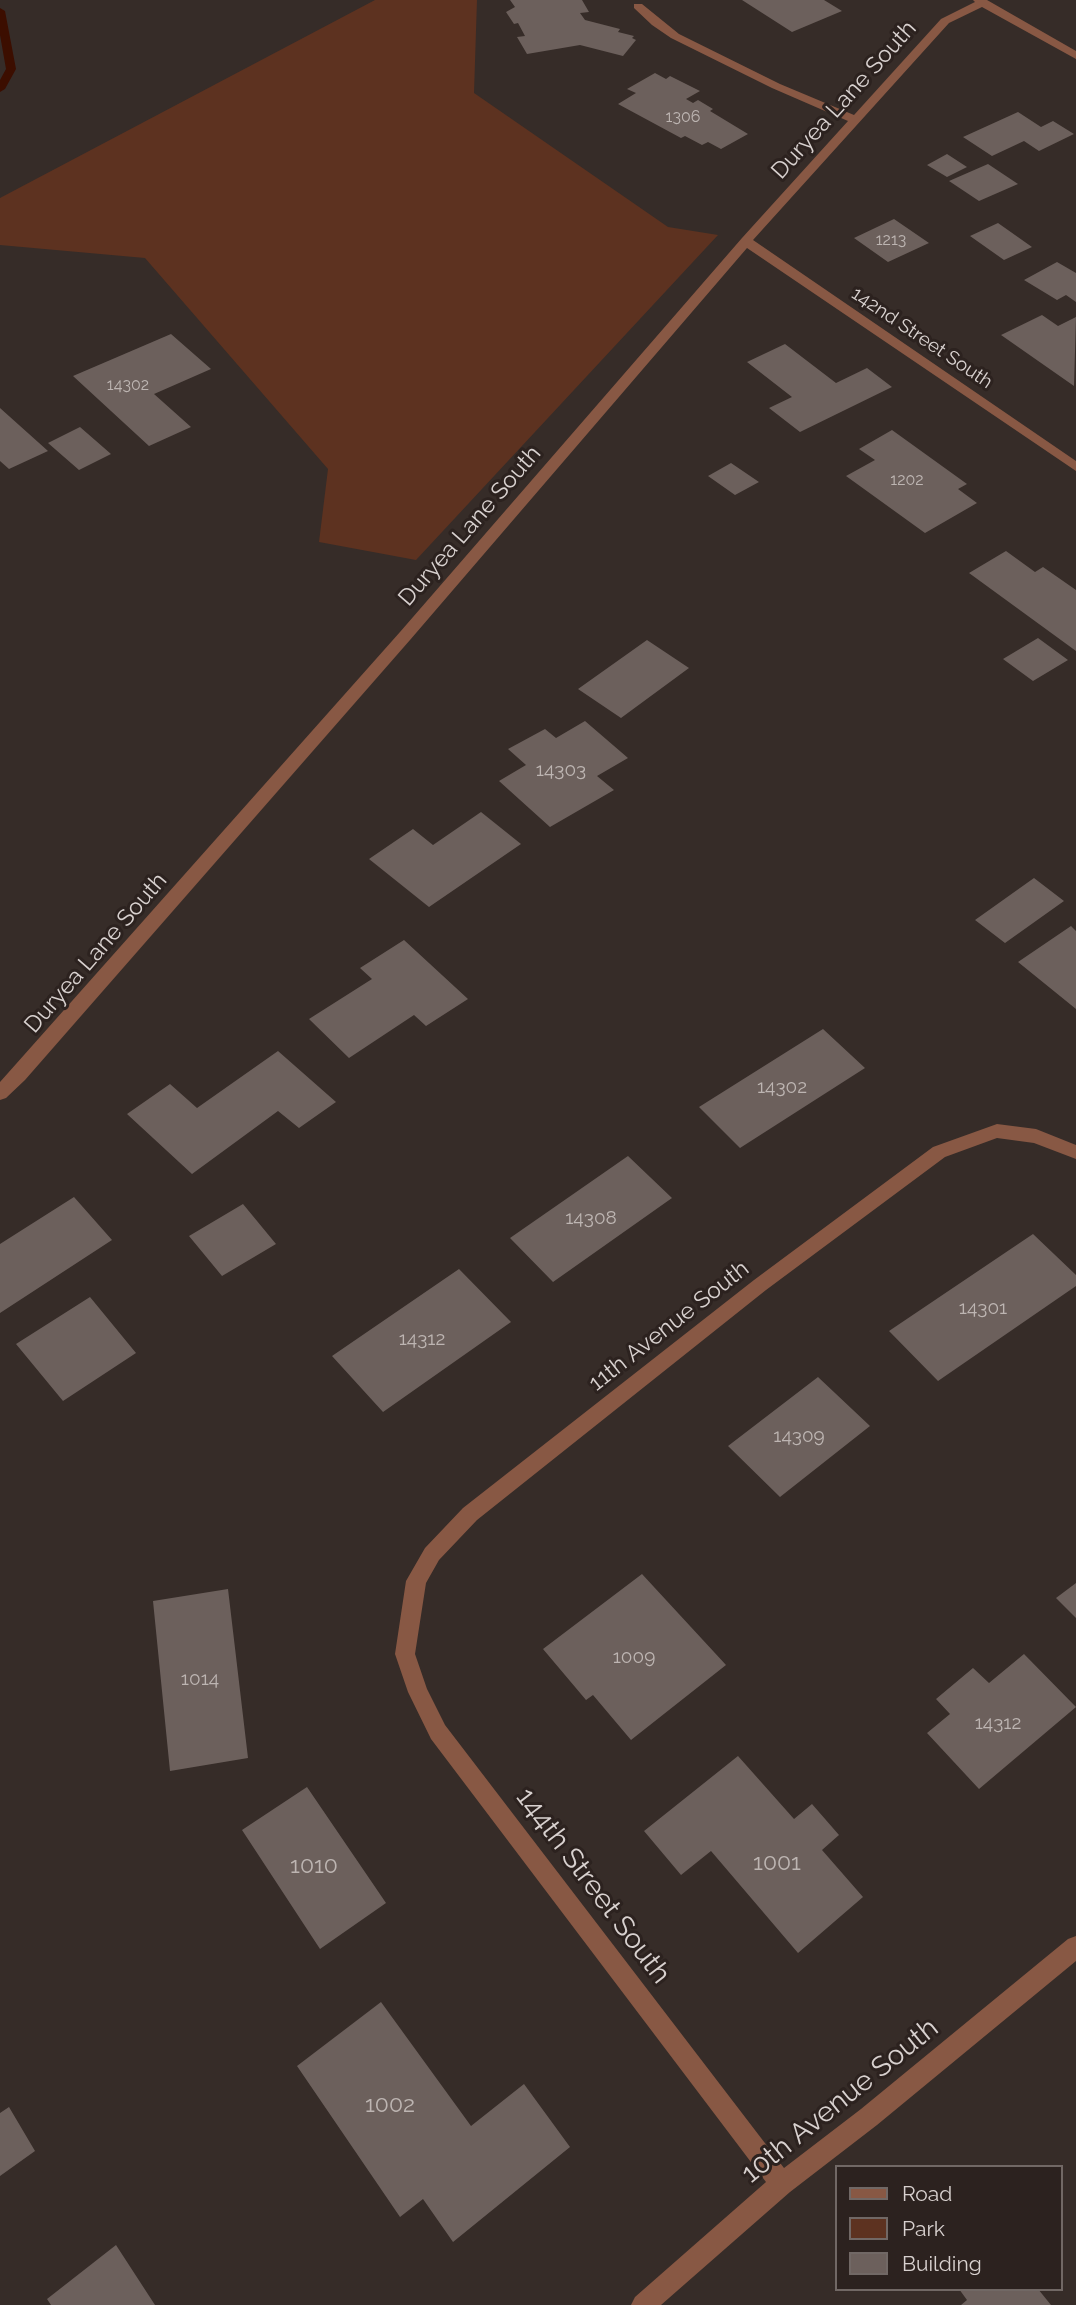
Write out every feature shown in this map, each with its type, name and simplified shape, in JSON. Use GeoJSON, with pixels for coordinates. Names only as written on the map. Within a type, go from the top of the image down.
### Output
{"type":"FeatureCollection","features":[{"type":"Feature","properties":{"kind":"street"},"geometry":{"type":"LineString","coordinates":[[981,1],[1076,56]]}},
{"type":"Feature","properties":{"kind":"street","name":"Duryea Lane South"},"geometry":{"type":"LineString","coordinates":[[0,1093],[19,1075],[405,636],[746,241],[945,21],[981,1]]}},
{"type":"Feature","properties":{"kind":"street"},"geometry":{"type":"LineString","coordinates":[[638,6],[675,36],[776,86],[856,120]]}},
{"type":"Feature","properties":{"kind":"street","name":"142nd Street South"},"geometry":{"type":"LineString","coordinates":[[746,241],[1076,467]]}},
{"type":"Feature","properties":{"kind":"street","name":"11th Avenue South"},"geometry":{"type":"LineString","coordinates":[[411,1604],[416,1581],[432,1554],[470,1514],[760,1284],[939,1152],[998,1131],[1035,1136],[1076,1152]]}},
{"type":"Feature","properties":{"kind":"street","name":"144th Street South"},"geometry":{"type":"LineString","coordinates":[[411,1604],[405,1654],[418,1692],[438,1732],[782,2184]]}},
{"type":"Feature","properties":{"kind":"street","name":"10th Avenue South"},"geometry":{"type":"LineString","coordinates":[[643,2305],[782,2184],[869,2117],[1076,1947]]}},
{"type":"Feature","properties":{"kind":"green space"},"geometry":{"type":"Polygon","coordinates":[[[375,0],[477,0],[474,93],[668,227],[718,235],[416,560],[319,542],[328,469],[145,258],[0,245],[0,198],[375,0]]]}},
{"type":"Feature","properties":{"kind":"building"},"geometry":{"type":"Polygon","coordinates":[[[510,0],[582,0],[589,12],[580,13],[585,20],[620,29],[618,32],[634,36],[632,38],[636,40],[623,56],[580,45],[527,54],[517,37],[525,36],[518,23],[514,24],[506,12],[515,7],[510,0]]]}},
{"type":"Feature","properties":{"kind":"building"},"geometry":{"type":"Polygon","coordinates":[[[742,0],[824,0],[842,11],[792,32],[742,0]]]}},
{"type":"Feature","properties":{"kind":"building"},"geometry":{"type":"Polygon","coordinates":[[[655,73],[666,79],[670,76],[700,91],[686,99],[693,103],[698,100],[713,109],[710,111],[748,134],[721,149],[708,142],[702,145],[685,136],[681,138],[618,104],[636,93],[627,89],[655,73]]]}},
{"type":"Feature","properties":{"kind":"building"},"geometry":{"type":"Polygon","coordinates":[[[1018,112],[1041,127],[1053,121],[1074,134],[1039,151],[1024,141],[992,156],[963,137],[1018,112]]]}},
{"type":"Feature","properties":{"kind":"building"},"geometry":{"type":"Polygon","coordinates":[[[947,154],[967,167],[947,177],[927,165],[947,154]]]}},
{"type":"Feature","properties":{"kind":"building"},"geometry":{"type":"Polygon","coordinates":[[[988,164],[1018,184],[979,201],[949,181],[988,164]]]}},
{"type":"Feature","properties":{"kind":"building"},"geometry":{"type":"Polygon","coordinates":[[[894,219],[929,243],[888,262],[854,238],[894,219]]]}},
{"type":"Feature","properties":{"kind":"building"},"geometry":{"type":"Polygon","coordinates":[[[998,223],[1032,247],[1004,260],[970,236],[998,223]]]}},
{"type":"Feature","properties":{"kind":"building"},"geometry":{"type":"Polygon","coordinates":[[[1057,262],[1076,273],[1076,302],[1066,295],[1057,300],[1024,280],[1057,262]]]}},
{"type":"Feature","properties":{"kind":"building"},"geometry":{"type":"Polygon","coordinates":[[[1042,315],[1058,326],[1076,317],[1074,386],[1001,335],[1042,315]]]}},
{"type":"Feature","properties":{"kind":"building"},"geometry":{"type":"Polygon","coordinates":[[[171,334],[211,369],[154,394],[191,427],[149,446],[73,376],[171,334]]]}},
{"type":"Feature","properties":{"kind":"building"},"geometry":{"type":"Polygon","coordinates":[[[785,344],[836,383],[867,368],[892,387],[800,432],[769,408],[792,397],[747,362],[785,344]]]}},
{"type":"Feature","properties":{"kind":"building"},"geometry":{"type":"Polygon","coordinates":[[[0,408],[48,451],[9,469],[0,461],[0,408]]]}},
{"type":"Feature","properties":{"kind":"building"},"geometry":{"type":"Polygon","coordinates":[[[80,427],[111,454],[79,470],[48,443],[80,427]]]}},
{"type":"Feature","properties":{"kind":"building"},"geometry":{"type":"Polygon","coordinates":[[[892,430],[967,484],[958,489],[977,503],[925,533],[846,476],[875,460],[859,449],[892,430]]]}},
{"type":"Feature","properties":{"kind":"building"},"geometry":{"type":"Polygon","coordinates":[[[731,463],[759,482],[735,495],[708,476],[731,463]]]}},
{"type":"Feature","properties":{"kind":"building"},"geometry":{"type":"Polygon","coordinates":[[[1006,551],[1035,572],[1043,567],[1076,590],[1076,651],[969,573],[1006,551]]]}},
{"type":"Feature","properties":{"kind":"building"},"geometry":{"type":"Polygon","coordinates":[[[1038,638],[1068,660],[1033,681],[1003,659],[1038,638]]]}},
{"type":"Feature","properties":{"kind":"building"},"geometry":{"type":"Polygon","coordinates":[[[647,640],[689,668],[621,718],[578,689],[647,640]]]}},
{"type":"Feature","properties":{"kind":"building"},"geometry":{"type":"Polygon","coordinates":[[[585,721],[628,758],[597,776],[614,790],[550,827],[499,781],[526,765],[508,749],[545,729],[556,738],[585,721]]]}},
{"type":"Feature","properties":{"kind":"building"},"geometry":{"type":"Polygon","coordinates":[[[481,812],[521,844],[429,907],[369,859],[413,829],[433,845],[481,812]]]}},
{"type":"Feature","properties":{"kind":"building"},"geometry":{"type":"Polygon","coordinates":[[[1034,878],[1064,901],[1005,943],[975,920],[1034,878]]]}},
{"type":"Feature","properties":{"kind":"building"},"geometry":{"type":"Polygon","coordinates":[[[1071,926],[1076,931],[1076,1009],[1018,962],[1071,926]]]}},
{"type":"Feature","properties":{"kind":"building"},"geometry":{"type":"Polygon","coordinates":[[[404,940],[468,999],[426,1026],[414,1015],[349,1058],[309,1019],[372,979],[360,968],[404,940]]]}},
{"type":"Feature","properties":{"kind":"building"},"geometry":{"type":"Polygon","coordinates":[[[823,1029],[865,1068],[740,1148],[699,1107],[823,1029]]]}},
{"type":"Feature","properties":{"kind":"building"},"geometry":{"type":"Polygon","coordinates":[[[278,1051],[336,1102],[299,1128],[278,1111],[192,1174],[127,1114],[170,1084],[197,1108],[278,1051]]]}},
{"type":"Feature","properties":{"kind":"building"},"geometry":{"type":"Polygon","coordinates":[[[628,1156],[672,1198],[553,1282],[510,1238],[628,1156]]]}},
{"type":"Feature","properties":{"kind":"building"},"geometry":{"type":"Polygon","coordinates":[[[74,1197],[112,1240],[0,1313],[0,1244],[74,1197]]]}},
{"type":"Feature","properties":{"kind":"building"},"geometry":{"type":"Polygon","coordinates":[[[243,1204],[276,1244],[222,1276],[189,1236],[243,1204]]]}},
{"type":"Feature","properties":{"kind":"building"},"geometry":{"type":"Polygon","coordinates":[[[1033,1234],[1076,1275],[1076,1286],[938,1381],[889,1331],[1033,1234]]]}},
{"type":"Feature","properties":{"kind":"building"},"geometry":{"type":"Polygon","coordinates":[[[459,1269],[511,1322],[383,1412],[332,1356],[459,1269]]]}},
{"type":"Feature","properties":{"kind":"building"},"geometry":{"type":"Polygon","coordinates":[[[90,1297],[136,1353],[63,1401],[16,1344],[90,1297]]]}},
{"type":"Feature","properties":{"kind":"building"},"geometry":{"type":"Polygon","coordinates":[[[818,1377],[870,1426],[780,1497],[728,1446],[818,1377]]]}},
{"type":"Feature","properties":{"kind":"building"},"geometry":{"type":"Polygon","coordinates":[[[642,1574],[726,1665],[631,1740],[593,1695],[586,1700],[543,1649],[642,1574]]]}},
{"type":"Feature","properties":{"kind":"building"},"geometry":{"type":"Polygon","coordinates":[[[1076,1583],[1076,1618],[1056,1598],[1076,1583]]]}},
{"type":"Feature","properties":{"kind":"building"},"geometry":{"type":"Polygon","coordinates":[[[228,1589],[248,1758],[170,1771],[153,1601],[228,1589]]]}},
{"type":"Feature","properties":{"kind":"building"},"geometry":{"type":"Polygon","coordinates":[[[1024,1654],[1076,1707],[979,1789],[927,1733],[950,1714],[936,1699],[973,1668],[989,1683],[1024,1654]]]}},
{"type":"Feature","properties":{"kind":"building"},"geometry":{"type":"Polygon","coordinates":[[[738,1756],[794,1819],[812,1804],[839,1835],[822,1850],[863,1897],[798,1953],[711,1851],[681,1875],[644,1831],[738,1756]]]}},
{"type":"Feature","properties":{"kind":"building"},"geometry":{"type":"Polygon","coordinates":[[[307,1787],[386,1903],[320,1949],[242,1830],[307,1787]]]}},
{"type":"Feature","properties":{"kind":"building"},"geometry":{"type":"Polygon","coordinates":[[[381,2002],[471,2126],[524,2084],[570,2147],[453,2242],[423,2199],[400,2217],[297,2066],[381,2002]]]}},
{"type":"Feature","properties":{"kind":"building"},"geometry":{"type":"Polygon","coordinates":[[[9,2107],[35,2151],[0,2176],[0,2113],[9,2107]]]}},
{"type":"Feature","properties":{"kind":"building"},"geometry":{"type":"Polygon","coordinates":[[[116,2245],[155,2305],[51,2305],[47,2299],[116,2245]]]}},
{"type":"Feature","properties":{"kind":"building"},"geometry":{"type":"Polygon","coordinates":[[[960,2291],[1040,2291],[1051,2305],[961,2305],[967,2300],[960,2291]]]}},
{"type":"Feature","properties":{"kind":"waterway"},"geometry":{"type":"LineString","coordinates":[[0,11],[11,69],[0,89]]}}]}
